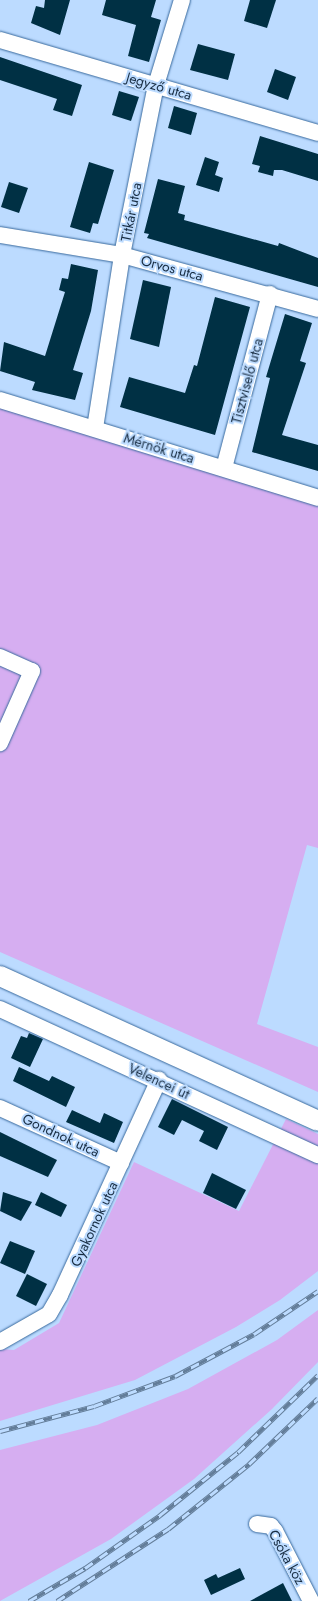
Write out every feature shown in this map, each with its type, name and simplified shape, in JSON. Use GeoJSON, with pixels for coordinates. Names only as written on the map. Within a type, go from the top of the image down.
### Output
{"type":"FeatureCollection","features":[{"type":"Feature","properties":{"kind":"main road","name":"Velencei út"},"geometry":{"type":"LineString","coordinates":[[0,976],[318,1121]]}},
{"type":"Feature","properties":{"kind":"street","name":"Titkár utca"},"geometry":{"type":"LineString","coordinates":[[95,428],[122,255],[156,85],[182,0]]}},
{"type":"Feature","properties":{"kind":"street","name":"Jegyző utca"},"geometry":{"type":"LineString","coordinates":[[0,40],[318,132]]}},
{"type":"Feature","properties":{"kind":"street","name":"Orvos utca"},"geometry":{"type":"LineString","coordinates":[[0,235],[122,255],[318,308]]}},
{"type":"Feature","properties":{"kind":"street","name":"Tisztviselő utca"},"geometry":{"type":"LineString","coordinates":[[224,468],[270,294]]}},
{"type":"Feature","properties":{"kind":"street","name":"Mérnök utca"},"geometry":{"type":"LineString","coordinates":[[0,400],[95,428],[318,498]]}},
{"type":"Feature","properties":{"kind":"street"},"geometry":{"type":"LineString","coordinates":[[0,657],[32,671],[0,743]]}},
{"type":"Feature","properties":{"kind":"street","name":"Velencei út"},"geometry":{"type":"LineString","coordinates":[[0,1009],[159,1080],[318,1155]]}},
{"type":"Feature","properties":{"kind":"street","name":"Gyakornok utca"},"geometry":{"type":"LineString","coordinates":[[0,1342],[49,1314],[159,1080]]}},
{"type":"Feature","properties":{"kind":"street","name":"Gondnok utca"},"geometry":{"type":"LineString","coordinates":[[0,1108],[121,1163]]}},
{"type":"Feature","properties":{"kind":"street","name":"Csóka köz"},"geometry":{"type":"LineString","coordinates":[[256,1524],[271,1526],[275,1531],[311,1601]]}},
{"type":"Feature","properties":{"kind":"shaded area"},"geometry":{"type":"Polygon","coordinates":[[[0,405],[318,505],[318,848],[307,845],[257,1024],[318,1047],[318,1092],[0,952],[0,405]]]}},
{"type":"Feature","properties":{"kind":"shaded area"},"geometry":{"type":"Polygon","coordinates":[[[286,1119],[318,1134],[318,1271],[280,1300],[236,1327],[135,1380],[0,1421],[0,1349],[14,1350],[59,1323],[134,1162],[239,1211],[286,1119]]]}},
{"type":"Feature","properties":{"kind":"shaded area"},"geometry":{"type":"Polygon","coordinates":[[[318,1310],[318,1362],[272,1409],[194,1479],[111,1539],[0,1601],[0,1450],[97,1425],[188,1389],[277,1340],[318,1310]]]}},
{"type":"Feature","properties":{"kind":"building"},"geometry":{"type":"Polygon","coordinates":[[[45,0],[70,0],[60,35],[31,23],[36,6],[44,8],[45,0]]]}},
{"type":"Feature","properties":{"kind":"building"},"geometry":{"type":"Polygon","coordinates":[[[106,0],[156,0],[151,17],[161,20],[149,62],[128,56],[136,25],[102,15],[106,0]]]}},
{"type":"Feature","properties":{"kind":"building"},"geometry":{"type":"Polygon","coordinates":[[[250,0],[276,0],[267,28],[244,21],[250,0]]]}},
{"type":"Feature","properties":{"kind":"building"},"geometry":{"type":"Polygon","coordinates":[[[198,44],[235,54],[228,80],[190,70],[198,44]]]}},
{"type":"Feature","properties":{"kind":"building"},"geometry":{"type":"Polygon","coordinates":[[[0,57],[82,85],[72,116],[53,110],[57,99],[0,80],[0,57]]]}},
{"type":"Feature","properties":{"kind":"building"},"geometry":{"type":"Polygon","coordinates":[[[275,69],[296,77],[288,100],[267,92],[275,69]]]}},
{"type":"Feature","properties":{"kind":"building"},"geometry":{"type":"Polygon","coordinates":[[[119,91],[139,97],[131,121],[112,115],[119,91]]]}},
{"type":"Feature","properties":{"kind":"building"},"geometry":{"type":"Polygon","coordinates":[[[174,106],[197,113],[191,135],[168,128],[174,106]]]}},
{"type":"Feature","properties":{"kind":"building"},"geometry":{"type":"Polygon","coordinates":[[[260,136],[318,154],[318,181],[282,170],[274,170],[273,176],[258,172],[260,166],[252,164],[260,136]]]}},
{"type":"Feature","properties":{"kind":"building"},"geometry":{"type":"Polygon","coordinates":[[[205,157],[219,162],[215,175],[223,178],[219,192],[196,185],[205,157]]]}},
{"type":"Feature","properties":{"kind":"building"},"geometry":{"type":"Polygon","coordinates":[[[89,162],[114,170],[98,224],[93,223],[90,233],[70,227],[89,162]]]}},
{"type":"Feature","properties":{"kind":"building"},"geometry":{"type":"Polygon","coordinates":[[[158,179],[185,186],[178,213],[185,215],[184,220],[278,246],[279,243],[318,258],[318,287],[147,238],[149,234],[144,233],[158,179]]]}},
{"type":"Feature","properties":{"kind":"building"},"geometry":{"type":"Polygon","coordinates":[[[9,182],[28,188],[19,213],[1,207],[9,182]]]}},
{"type":"Feature","properties":{"kind":"building"},"geometry":{"type":"Polygon","coordinates":[[[71,264],[98,270],[91,311],[73,370],[83,373],[75,400],[32,390],[35,382],[0,371],[4,342],[45,356],[65,292],[59,290],[62,278],[68,279],[71,264]]]}},
{"type":"Feature","properties":{"kind":"building"},"geometry":{"type":"Polygon","coordinates":[[[143,280],[171,287],[159,347],[130,339],[143,280]]]}},
{"type":"Feature","properties":{"kind":"building"},"geometry":{"type":"Polygon","coordinates":[[[215,297],[250,307],[215,435],[120,407],[129,377],[185,393],[194,365],[197,366],[215,297]]]}},
{"type":"Feature","properties":{"kind":"building"},"geometry":{"type":"Polygon","coordinates":[[[285,314],[312,323],[300,361],[306,363],[282,435],[318,445],[318,471],[252,452],[270,378],[266,377],[285,314]]]}},
{"type":"Feature","properties":{"kind":"building"},"geometry":{"type":"Polygon","coordinates":[[[29,1033],[43,1039],[30,1067],[11,1058],[21,1036],[27,1038],[29,1033]]]}},
{"type":"Feature","properties":{"kind":"building"},"geometry":{"type":"Polygon","coordinates":[[[19,1067],[49,1081],[52,1076],[75,1087],[66,1107],[13,1081],[19,1067]]]}},
{"type":"Feature","properties":{"kind":"building"},"geometry":{"type":"Polygon","coordinates":[[[172,1099],[228,1127],[217,1150],[199,1141],[204,1131],[182,1120],[174,1135],[158,1127],[172,1099]]]}},
{"type":"Feature","properties":{"kind":"building"},"geometry":{"type":"Polygon","coordinates":[[[72,1110],[100,1123],[104,1113],[123,1122],[114,1143],[66,1122],[72,1110]]]}},
{"type":"Feature","properties":{"kind":"building"},"geometry":{"type":"Polygon","coordinates":[[[0,1132],[57,1160],[48,1177],[0,1156],[0,1132]]]}},
{"type":"Feature","properties":{"kind":"building"},"geometry":{"type":"Polygon","coordinates":[[[212,1173],[246,1190],[236,1209],[203,1193],[212,1173]]]}},
{"type":"Feature","properties":{"kind":"building"},"geometry":{"type":"Polygon","coordinates":[[[3,1192],[32,1202],[21,1221],[0,1211],[3,1192]]]}},
{"type":"Feature","properties":{"kind":"building"},"geometry":{"type":"Polygon","coordinates":[[[41,1192],[67,1205],[61,1217],[35,1205],[41,1192]]]}},
{"type":"Feature","properties":{"kind":"building"},"geometry":{"type":"Polygon","coordinates":[[[10,1241],[35,1251],[25,1274],[0,1263],[10,1241]]]}},
{"type":"Feature","properties":{"kind":"building"},"geometry":{"type":"Polygon","coordinates":[[[27,1274],[47,1284],[36,1306],[16,1296],[27,1274]]]}},
{"type":"Feature","properties":{"kind":"building"},"geometry":{"type":"Polygon","coordinates":[[[240,1568],[245,1579],[211,1595],[204,1580],[216,1574],[218,1578],[240,1568]]]}},
{"type":"Feature","properties":{"kind":"building"},"geometry":{"type":"Polygon","coordinates":[[[283,1583],[292,1601],[250,1601],[283,1583]]]}},
{"type":"Feature","properties":{"kind":"railway"},"geometry":{"type":"LineString","coordinates":[[0,1431],[94,1406],[175,1376],[254,1334],[318,1291]]}},
{"type":"Feature","properties":{"kind":"railway"},"geometry":{"type":"LineString","coordinates":[[29,1601],[85,1568],[160,1515],[238,1452],[318,1375]]}},
{"type":"Feature","properties":{"kind":"railway"},"geometry":{"type":"LineString","coordinates":[[57,1601],[168,1529],[249,1464],[318,1398]]}}]}
